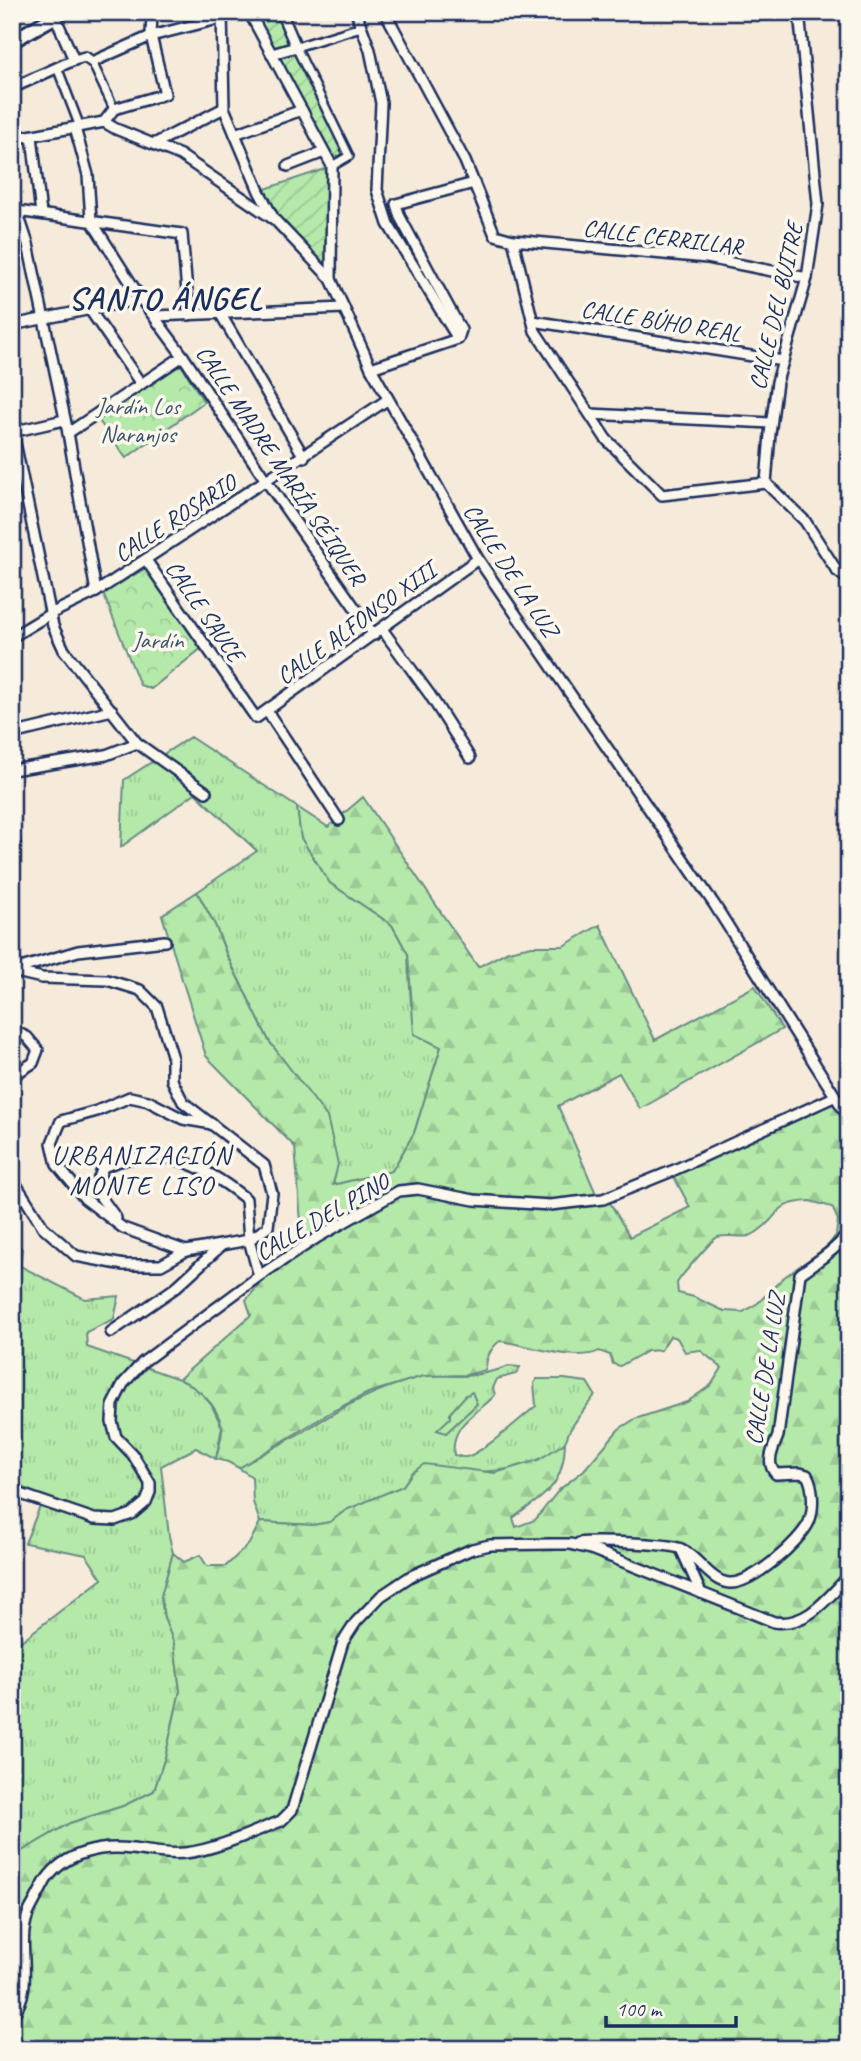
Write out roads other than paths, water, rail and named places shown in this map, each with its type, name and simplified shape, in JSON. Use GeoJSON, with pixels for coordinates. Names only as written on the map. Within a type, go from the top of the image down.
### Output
{"type":"FeatureCollection","features":[{"type":"Feature","properties":{"kind":"main road"},"geometry":{"type":"LineString","coordinates":[[12,41],[59,14]]}},
{"type":"Feature","properties":{"kind":"street"},"geometry":{"type":"LineString","coordinates":[[104,122],[114,109],[165,94],[150,36],[152,12]]}},
{"type":"Feature","properties":{"kind":"street"},"geometry":{"type":"LineString","coordinates":[[249,12],[332,166],[331,279]]}},
{"type":"Feature","properties":{"kind":"street"},"geometry":{"type":"LineString","coordinates":[[281,12],[349,156],[332,166]]}},
{"type":"Feature","properties":{"kind":"street"},"geometry":{"type":"LineString","coordinates":[[356,12],[370,50],[381,103],[377,190],[388,224],[458,339]]}},
{"type":"Feature","properties":{"kind":"street"},"geometry":{"type":"LineString","coordinates":[[385,12],[466,161],[495,235],[513,240],[535,331],[606,439],[662,495],[766,483],[805,521],[837,571],[849,580]]}},
{"type":"Feature","properties":{"kind":"street","name":"CALLE DEL BUITRE"},"geometry":{"type":"LineString","coordinates":[[766,483],[777,382],[807,278],[818,204],[799,12]]}},
{"type":"Feature","properties":{"kind":"street"},"geometry":{"type":"LineString","coordinates":[[59,14],[74,60]]}},
{"type":"Feature","properties":{"kind":"street"},"geometry":{"type":"LineString","coordinates":[[92,62],[150,36],[222,15]]}},
{"type":"Feature","properties":{"kind":"street","name":"CALLE DE LA LUZ"},"geometry":{"type":"LineString","coordinates":[[222,15],[224,108],[259,191],[274,219],[331,279],[370,368],[478,559],[714,904],[849,1118]]}},
{"type":"Feature","properties":{"kind":"street"},"geometry":{"type":"LineString","coordinates":[[272,54],[361,27]]}},
{"type":"Feature","properties":{"kind":"street"},"geometry":{"type":"LineString","coordinates":[[12,88],[85,57],[92,62],[114,109]]}},
{"type":"Feature","properties":{"kind":"street"},"geometry":{"type":"LineString","coordinates":[[57,67],[78,127]]}},
{"type":"Feature","properties":{"kind":"street"},"geometry":{"type":"LineString","coordinates":[[154,144],[224,108]]}},
{"type":"Feature","properties":{"kind":"street"},"geometry":{"type":"LineString","coordinates":[[235,134],[302,110]]}},
{"type":"Feature","properties":{"kind":"street"},"geometry":{"type":"LineString","coordinates":[[12,139],[104,122],[180,155],[274,219]]}},
{"type":"Feature","properties":{"kind":"street","name":"CALLE MADRE MARÍA SÉIQUER"},"geometry":{"type":"LineString","coordinates":[[78,127],[88,175],[91,220],[141,299],[183,356],[267,482],[378,632],[430,695],[470,758]]}},
{"type":"Feature","properties":{"kind":"street"},"geometry":{"type":"LineString","coordinates":[[32,136],[41,214]]}},
{"type":"Feature","properties":{"kind":"street"},"geometry":{"type":"LineString","coordinates":[[288,166],[324,152]]}},
{"type":"Feature","properties":{"kind":"street"},"geometry":{"type":"LineString","coordinates":[[458,339],[461,330],[400,217],[396,204],[474,183]]}},
{"type":"Feature","properties":{"kind":"street"},"geometry":{"type":"LineString","coordinates":[[246,201],[259,191]]}},
{"type":"Feature","properties":{"kind":"street"},"geometry":{"type":"LineString","coordinates":[[12,196],[28,244],[44,319],[68,433],[96,592]]}},
{"type":"Feature","properties":{"kind":"street"},"geometry":{"type":"LineString","coordinates":[[17,211],[182,234],[189,315]]}},
{"type":"Feature","properties":{"kind":"street","name":"CALLE CERRILLAR"},"geometry":{"type":"LineString","coordinates":[[513,240],[707,258],[807,278]]}},
{"type":"Feature","properties":{"kind":"street"},"geometry":{"type":"LineString","coordinates":[[12,325],[141,299]]}},
{"type":"Feature","properties":{"kind":"street"},"geometry":{"type":"LineString","coordinates":[[155,316],[344,308]]}},
{"type":"Feature","properties":{"kind":"street"},"geometry":{"type":"LineString","coordinates":[[90,310],[141,384]]}},
{"type":"Feature","properties":{"kind":"street"},"geometry":{"type":"LineString","coordinates":[[220,313],[303,457]]}},
{"type":"Feature","properties":{"kind":"street","name":"CALLE BÚHO REAL"},"geometry":{"type":"LineString","coordinates":[[533,320],[783,360]]}},
{"type":"Feature","properties":{"kind":"street"},"geometry":{"type":"LineString","coordinates":[[370,368],[458,339]]}},
{"type":"Feature","properties":{"kind":"street"},"geometry":{"type":"LineString","coordinates":[[68,433],[183,356]]}},
{"type":"Feature","properties":{"kind":"street","name":"CALLE ROSARIO"},"geometry":{"type":"LineString","coordinates":[[12,637],[50,614],[96,592],[267,482],[387,400]]}},
{"type":"Feature","properties":{"kind":"street"},"geometry":{"type":"LineString","coordinates":[[590,414],[771,423]]}},
{"type":"Feature","properties":{"kind":"street"},"geometry":{"type":"LineString","coordinates":[[64,420],[12,431],[52,626],[64,650],[137,743],[206,792]]}},
{"type":"Feature","properties":{"kind":"street","name":"CALLE ALFONSO XIII"},"geometry":{"type":"LineString","coordinates":[[256,718],[478,559]]}},
{"type":"Feature","properties":{"kind":"street","name":"CALLE SAUCE"},"geometry":{"type":"LineString","coordinates":[[146,560],[256,718]]}},
{"type":"Feature","properties":{"kind":"street"},"geometry":{"type":"LineString","coordinates":[[12,734],[112,710]]}},
{"type":"Feature","properties":{"kind":"street"},"geometry":{"type":"LineString","coordinates":[[267,711],[339,820]]}},
{"type":"Feature","properties":{"kind":"street"},"geometry":{"type":"LineString","coordinates":[[12,770],[106,755],[137,743]]}},
{"type":"Feature","properties":{"kind":"street"},"geometry":{"type":"LineString","coordinates":[[12,971],[78,951],[165,941]]}},
{"type":"Feature","properties":{"kind":"street"},"geometry":{"type":"LineString","coordinates":[[12,971],[42,978],[107,980],[140,990],[157,1007],[172,1055],[172,1080],[183,1102],[264,1165],[272,1193],[268,1227],[249,1240],[186,1251],[161,1265],[124,1265],[76,1256],[43,1227],[12,1178]]}},
{"type":"Feature","properties":{"kind":"street"},"geometry":{"type":"LineString","coordinates":[[12,1030],[27,1038],[38,1050],[33,1063],[12,1076]]}},
{"type":"Feature","properties":{"kind":"street"},"geometry":{"type":"LineString","coordinates":[[186,1251],[123,1228],[85,1199],[57,1165],[52,1143],[61,1121],[97,1111],[130,1097],[148,1101],[183,1119],[214,1124]]}},
{"type":"Feature","properties":{"kind":"street","name":"CALLE DEL PINO"},"geometry":{"type":"LineString","coordinates":[[12,1490],[94,1519],[115,1520],[132,1514],[146,1502],[150,1492],[149,1483],[133,1455],[116,1437],[111,1422],[113,1404],[122,1384],[143,1362],[259,1276],[318,1237],[399,1191],[418,1189],[474,1200],[550,1205],[603,1199],[834,1097]]}},
{"type":"Feature","properties":{"kind":"street"},"geometry":{"type":"LineString","coordinates":[[123,1228],[95,1189],[103,1167],[123,1158],[161,1155],[216,1175],[246,1199],[249,1240],[259,1276]]}},
{"type":"Feature","properties":{"kind":"street","name":"CALLE DE LA LUZ"},"geometry":{"type":"LineString","coordinates":[[680,1548],[723,1582],[732,1584],[767,1567],[803,1532],[810,1520],[811,1482],[807,1475],[776,1474],[770,1462],[779,1425],[800,1274],[837,1245],[847,1236],[849,1230]]}},
{"type":"Feature","properties":{"kind":"street"},"geometry":{"type":"LineString","coordinates":[[111,1332],[175,1288],[222,1245]]}},
{"type":"Feature","properties":{"kind":"street"},"geometry":{"type":"LineString","coordinates":[[12,2016],[24,1994],[24,1937],[28,1914],[47,1878],[63,1863],[94,1849],[106,1847],[164,1854],[188,1853],[281,1821],[292,1810],[343,1642],[356,1622],[381,1596],[411,1576],[472,1549],[490,1545],[596,1542],[680,1548],[701,1593]]}},
{"type":"Feature","properties":{"kind":"street"},"geometry":{"type":"LineString","coordinates":[[570,1544],[591,1549],[774,1622],[793,1622],[804,1618],[849,1576]]}},
{"type":"Feature","properties":{"kind":"district","name":"SANTO ÁNGEL"},"geometry":{"type":"Point","coordinates":[166,298]}},
{"type":"Feature","properties":{"kind":"district","name":"URBANIZACIÓN MONTE LISO"},"geometry":{"type":"Point","coordinates":[142,1170]}},
{"type":"Feature","properties":{"kind":"park label","name":"Jardín Los Naranjos"},"geometry":{"type":"Point","coordinates":[138,420]}},
{"type":"Feature","properties":{"kind":"park label","name":"Jardín"},"geometry":{"type":"Point","coordinates":[158,640]}}]}
